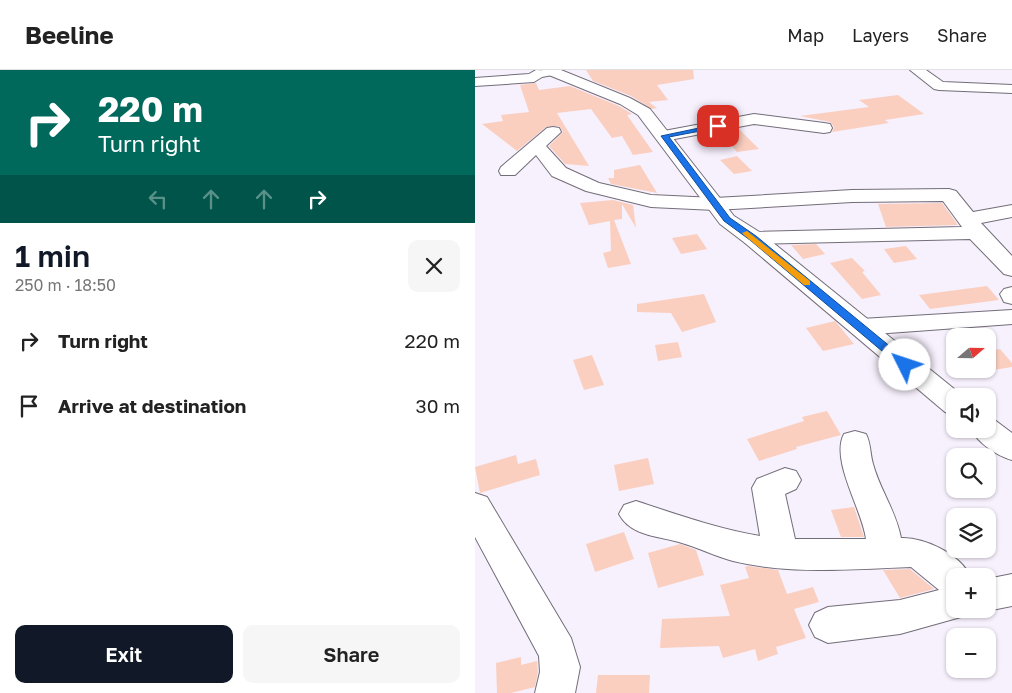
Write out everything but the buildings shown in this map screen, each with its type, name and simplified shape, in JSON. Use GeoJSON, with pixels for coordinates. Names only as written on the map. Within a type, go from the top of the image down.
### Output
{"type":"FeatureCollection","features":[{"type":"Feature","properties":{"kind":"street"},"geometry":{"type":"LineString","coordinates":[[917,70],[939,86],[1012,89]]}},
{"type":"Feature","properties":{"kind":"street"},"geometry":{"type":"LineString","coordinates":[[475,82],[499,79],[509,82],[534,78],[537,74],[551,71],[625,101],[644,112],[727,220],[753,238],[946,397]]}},
{"type":"Feature","properties":{"kind":"street"},"geometry":{"type":"LineString","coordinates":[[664,136],[754,119],[824,128]]}},
{"type":"Feature","properties":{"kind":"street"},"geometry":{"type":"LineString","coordinates":[[508,170],[553,132]]}},
{"type":"Feature","properties":{"kind":"street"},"geometry":{"type":"LineString","coordinates":[[535,147],[542,151],[559,172],[593,188],[651,201],[715,204],[852,196],[949,195],[972,226],[1012,269]]}},
{"type":"Feature","properties":{"kind":"street"},"geometry":{"type":"LineString","coordinates":[[753,238],[972,226],[1012,211]]}},
{"type":"Feature","properties":{"kind":"street"},"geometry":{"type":"LineString","coordinates":[[861,327],[1012,317]]}},
{"type":"Feature","properties":{"kind":"street"},"geometry":{"type":"LineString","coordinates":[[996,437],[1012,449]]}},
{"type":"Feature","properties":{"kind":"street"},"geometry":{"type":"LineString","coordinates":[[855,442],[857,464],[881,523],[886,553]]}},
{"type":"Feature","properties":{"kind":"street"},"geometry":{"type":"LineString","coordinates":[[780,553],[768,488],[785,480]]}},
{"type":"Feature","properties":{"kind":"street"},"geometry":{"type":"LineString","coordinates":[[475,506],[557,651],[561,665],[561,680],[555,693]]}},
{"type":"Feature","properties":{"kind":"street"},"geometry":{"type":"LineString","coordinates":[[636,514],[649,521],[684,529],[731,546],[780,553],[915,552],[930,560],[946,574]]}},
{"type":"Feature","properties":{"kind":"street"},"geometry":{"type":"LineString","coordinates":[[996,593],[1012,590]]}},
{"type":"Feature","properties":{"kind":"street"},"geometry":{"type":"LineString","coordinates":[[827,625],[900,618],[946,605]]}},
{"type":"Feature","properties":{"kind":"slow traffic"},"geometry":{"type":"LineString","coordinates":[[747,233],[807,283]]}},
{"type":"Feature","properties":{"kind":"route"},"geometry":{"type":"LineString","coordinates":[[718,126],[664,136],[727,220],[753,238],[905,365]]}}]}
